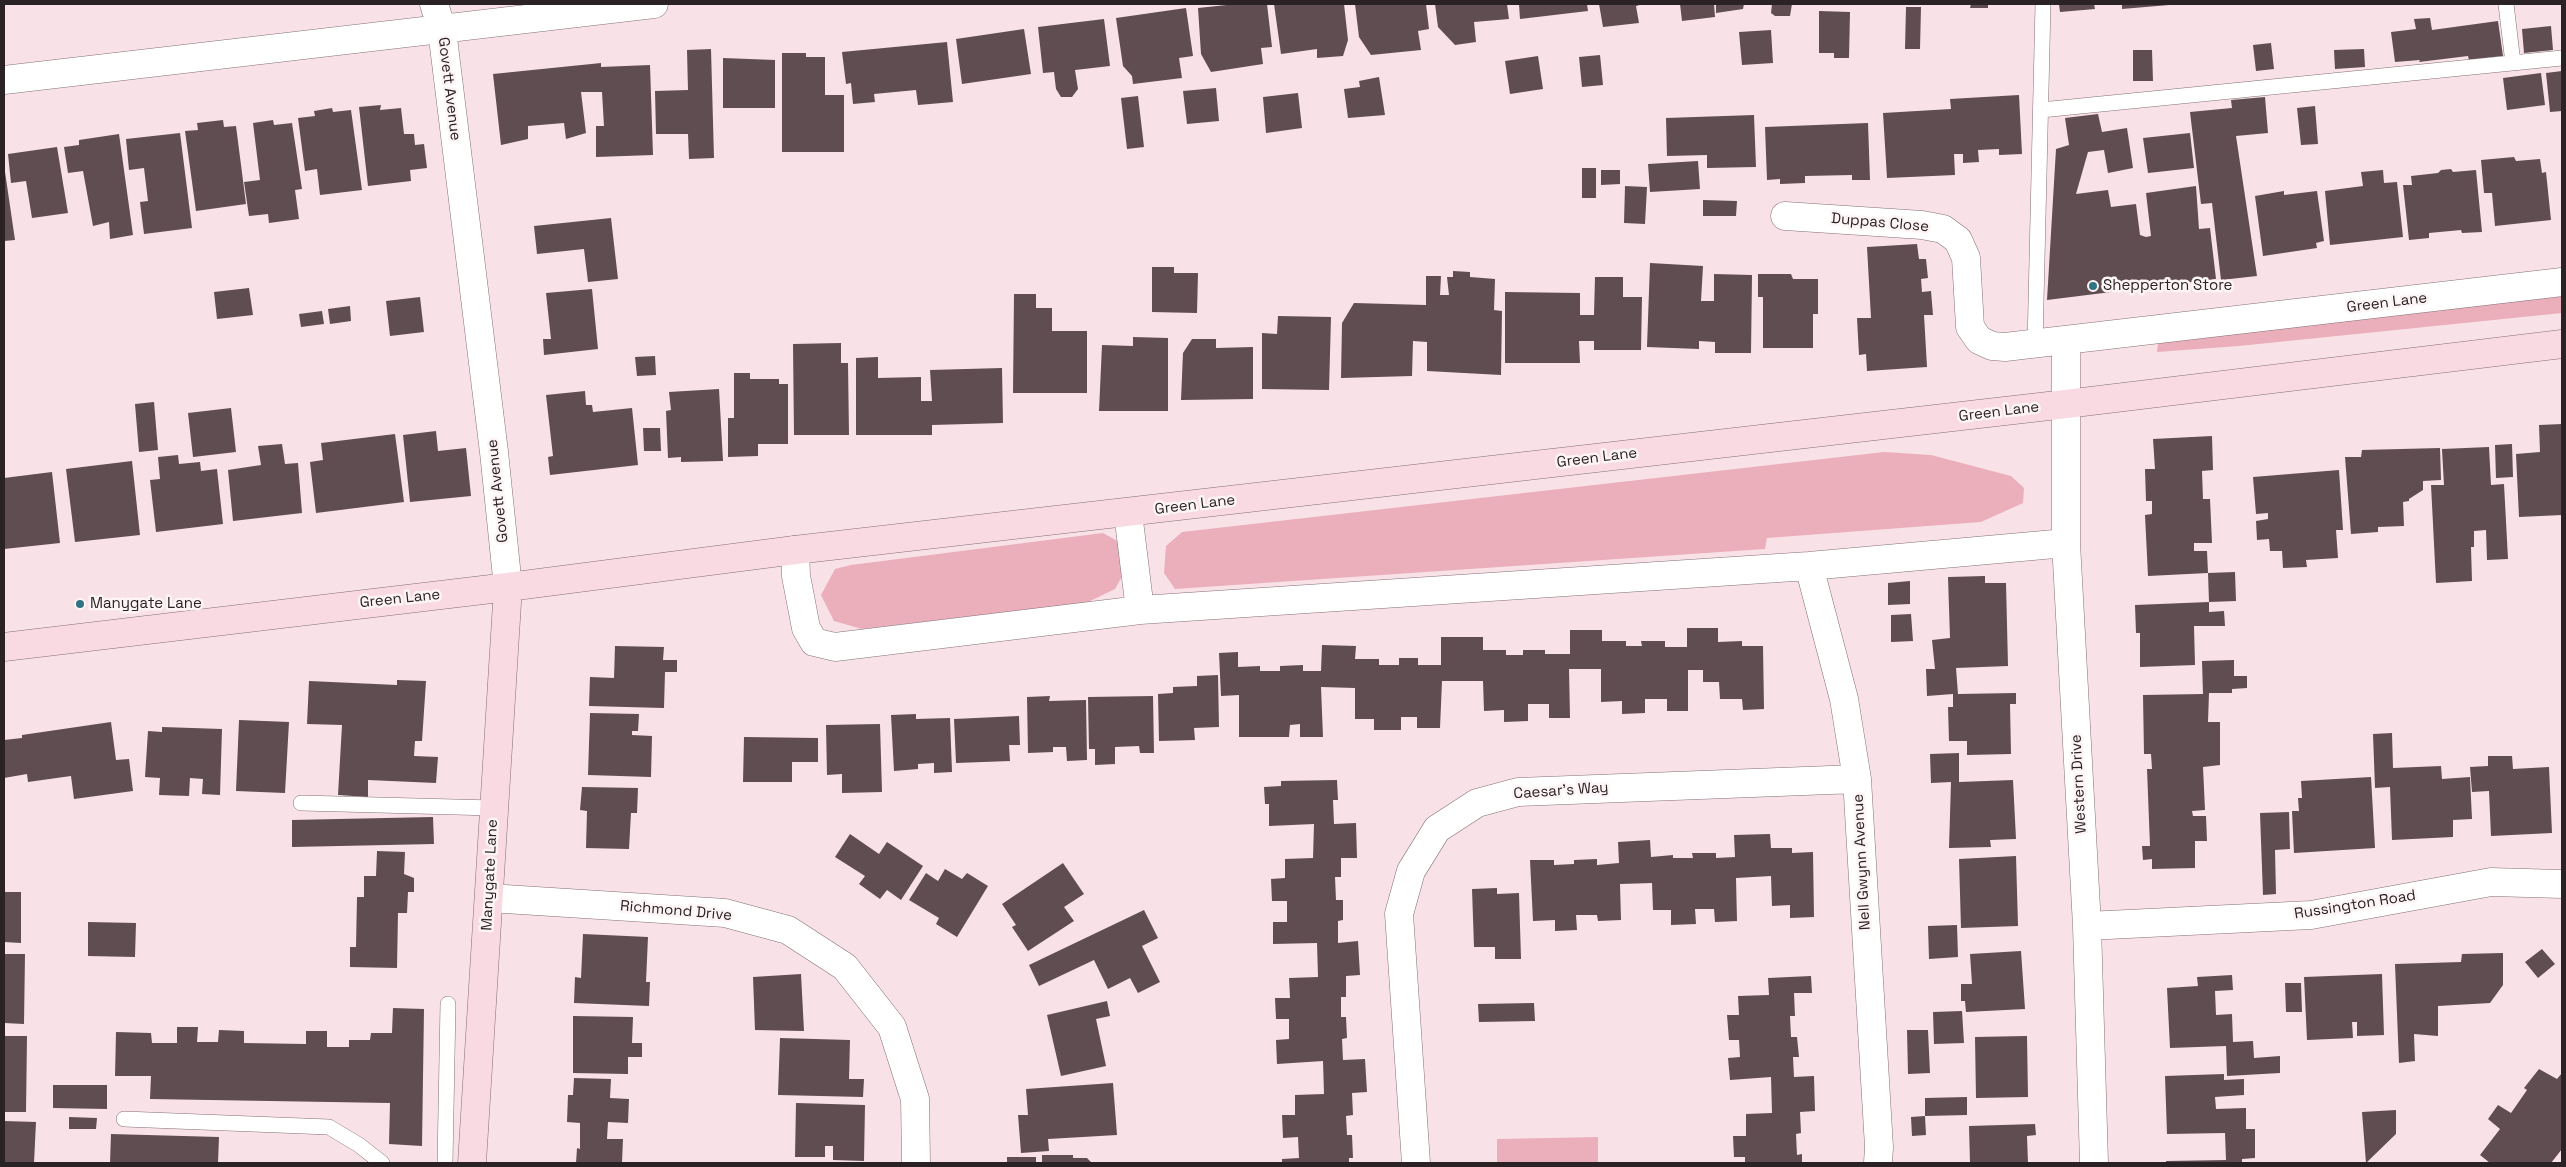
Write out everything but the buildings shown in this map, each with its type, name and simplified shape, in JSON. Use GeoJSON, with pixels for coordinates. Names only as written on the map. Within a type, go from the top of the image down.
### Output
{"type":"FeatureCollection","features":[{"type":"Feature","properties":{"kind":"main road","name":"Green Lane"},"geometry":{"type":"LineString","coordinates":[[4,647],[508,587],[795,550],[2066,404],[2562,344]]}},
{"type":"Feature","properties":{"kind":"main road","name":"Manygate Lane"},"geometry":{"type":"LineString","coordinates":[[472,1163],[508,587]]}},
{"type":"Feature","properties":{"kind":"street"},"geometry":{"type":"LineString","coordinates":[[434,4],[442,30],[654,4]]}},
{"type":"Feature","properties":{"kind":"street","name":"Govett Avenue"},"geometry":{"type":"LineString","coordinates":[[4,80],[442,30],[494,452],[508,587]]}},
{"type":"Feature","properties":{"kind":"street","name":"Duppas Close"},"geometry":{"type":"LineString","coordinates":[[1785,216],[1922,225],[1943,229],[1958,240],[1966,258],[1970,327],[1979,340],[1998,347],[2066,341]]}},
{"type":"Feature","properties":{"kind":"street","name":"Green Lane"},"geometry":{"type":"LineString","coordinates":[[2066,341],[2562,282]]}},
{"type":"Feature","properties":{"kind":"street"},"geometry":{"type":"LineString","coordinates":[[2066,341],[2066,404]]}},
{"type":"Feature","properties":{"kind":"street","name":"Western Drive"},"geometry":{"type":"LineString","coordinates":[[2066,404],[2066,544],[2087,926],[2094,1163]]}},
{"type":"Feature","properties":{"kind":"street"},"geometry":{"type":"LineString","coordinates":[[1128,512],[1140,610]]}},
{"type":"Feature","properties":{"kind":"street"},"geometry":{"type":"LineString","coordinates":[[795,550],[796,576],[806,628],[814,642],[835,647],[1140,610],[1809,566],[2066,544]]}},
{"type":"Feature","properties":{"kind":"street","name":"Nell Gwynn Avenue"},"geometry":{"type":"LineString","coordinates":[[1809,566],[1844,699],[1857,779],[1880,1147],[1878,1163]]}},
{"type":"Feature","properties":{"kind":"street","name":"Caesar's Way"},"geometry":{"type":"LineString","coordinates":[[1416,1163],[1399,914],[1412,871],[1437,829],[1477,803],[1518,792],[1857,779]]}},
{"type":"Feature","properties":{"kind":"street","name":"Russington Road"},"geometry":{"type":"LineString","coordinates":[[2087,926],[2311,915],[2491,882],[2562,884]]}},
{"type":"Feature","properties":{"kind":"street","name":"Richmond Drive"},"geometry":{"type":"LineString","coordinates":[[489,898],[725,913],[788,930],[845,967],[892,1027],[915,1099],[916,1163]]}},
{"type":"Feature","properties":{"kind":"lane"},"geometry":{"type":"LineString","coordinates":[[2035,345],[2043,4]]}},
{"type":"Feature","properties":{"kind":"lane"},"geometry":{"type":"LineString","coordinates":[[2506,4],[2514,63]]}},
{"type":"Feature","properties":{"kind":"lane"},"geometry":{"type":"LineString","coordinates":[[2041,110],[2562,58]]}},
{"type":"Feature","properties":{"kind":"lane"},"geometry":{"type":"LineString","coordinates":[[301,803],[494,808]]}},
{"type":"Feature","properties":{"kind":"lane"},"geometry":{"type":"LineString","coordinates":[[446,1163],[448,1004]]}},
{"type":"Feature","properties":{"kind":"lane"},"geometry":{"type":"LineString","coordinates":[[124,1119],[329,1127],[359,1145],[382,1163]]}},
{"type":"Feature","properties":{"kind":"shaded area"},"geometry":{"type":"Polygon","coordinates":[[[2562,296],[2562,313],[2239,346],[2157,352],[2158,343],[2562,296]]]}},
{"type":"Feature","properties":{"kind":"shaded area"},"geometry":{"type":"Polygon","coordinates":[[[1884,452],[1931,455],[2011,476],[2024,488],[2023,503],[1981,522],[1767,538],[1765,549],[1175,589],[1164,573],[1166,546],[1182,532],[1884,452]]]}},
{"type":"Feature","properties":{"kind":"shaded area"},"geometry":{"type":"Polygon","coordinates":[[[1103,533],[1119,542],[1125,571],[1115,589],[1086,603],[862,629],[834,621],[821,595],[835,569],[851,565],[1103,533]]]}},
{"type":"Feature","properties":{"kind":"shaded area"},"geometry":{"type":"Polygon","coordinates":[[[1598,1137],[1598,1163],[1497,1163],[1497,1139],[1598,1137]]]}},
{"type":"Feature","properties":{"kind":"place","name":"Shepperton Store"},"geometry":{"type":"Point","coordinates":[2093,286]}},
{"type":"Feature","properties":{"kind":"place","name":"Manygate Lane"},"geometry":{"type":"Point","coordinates":[80,604]}}]}
